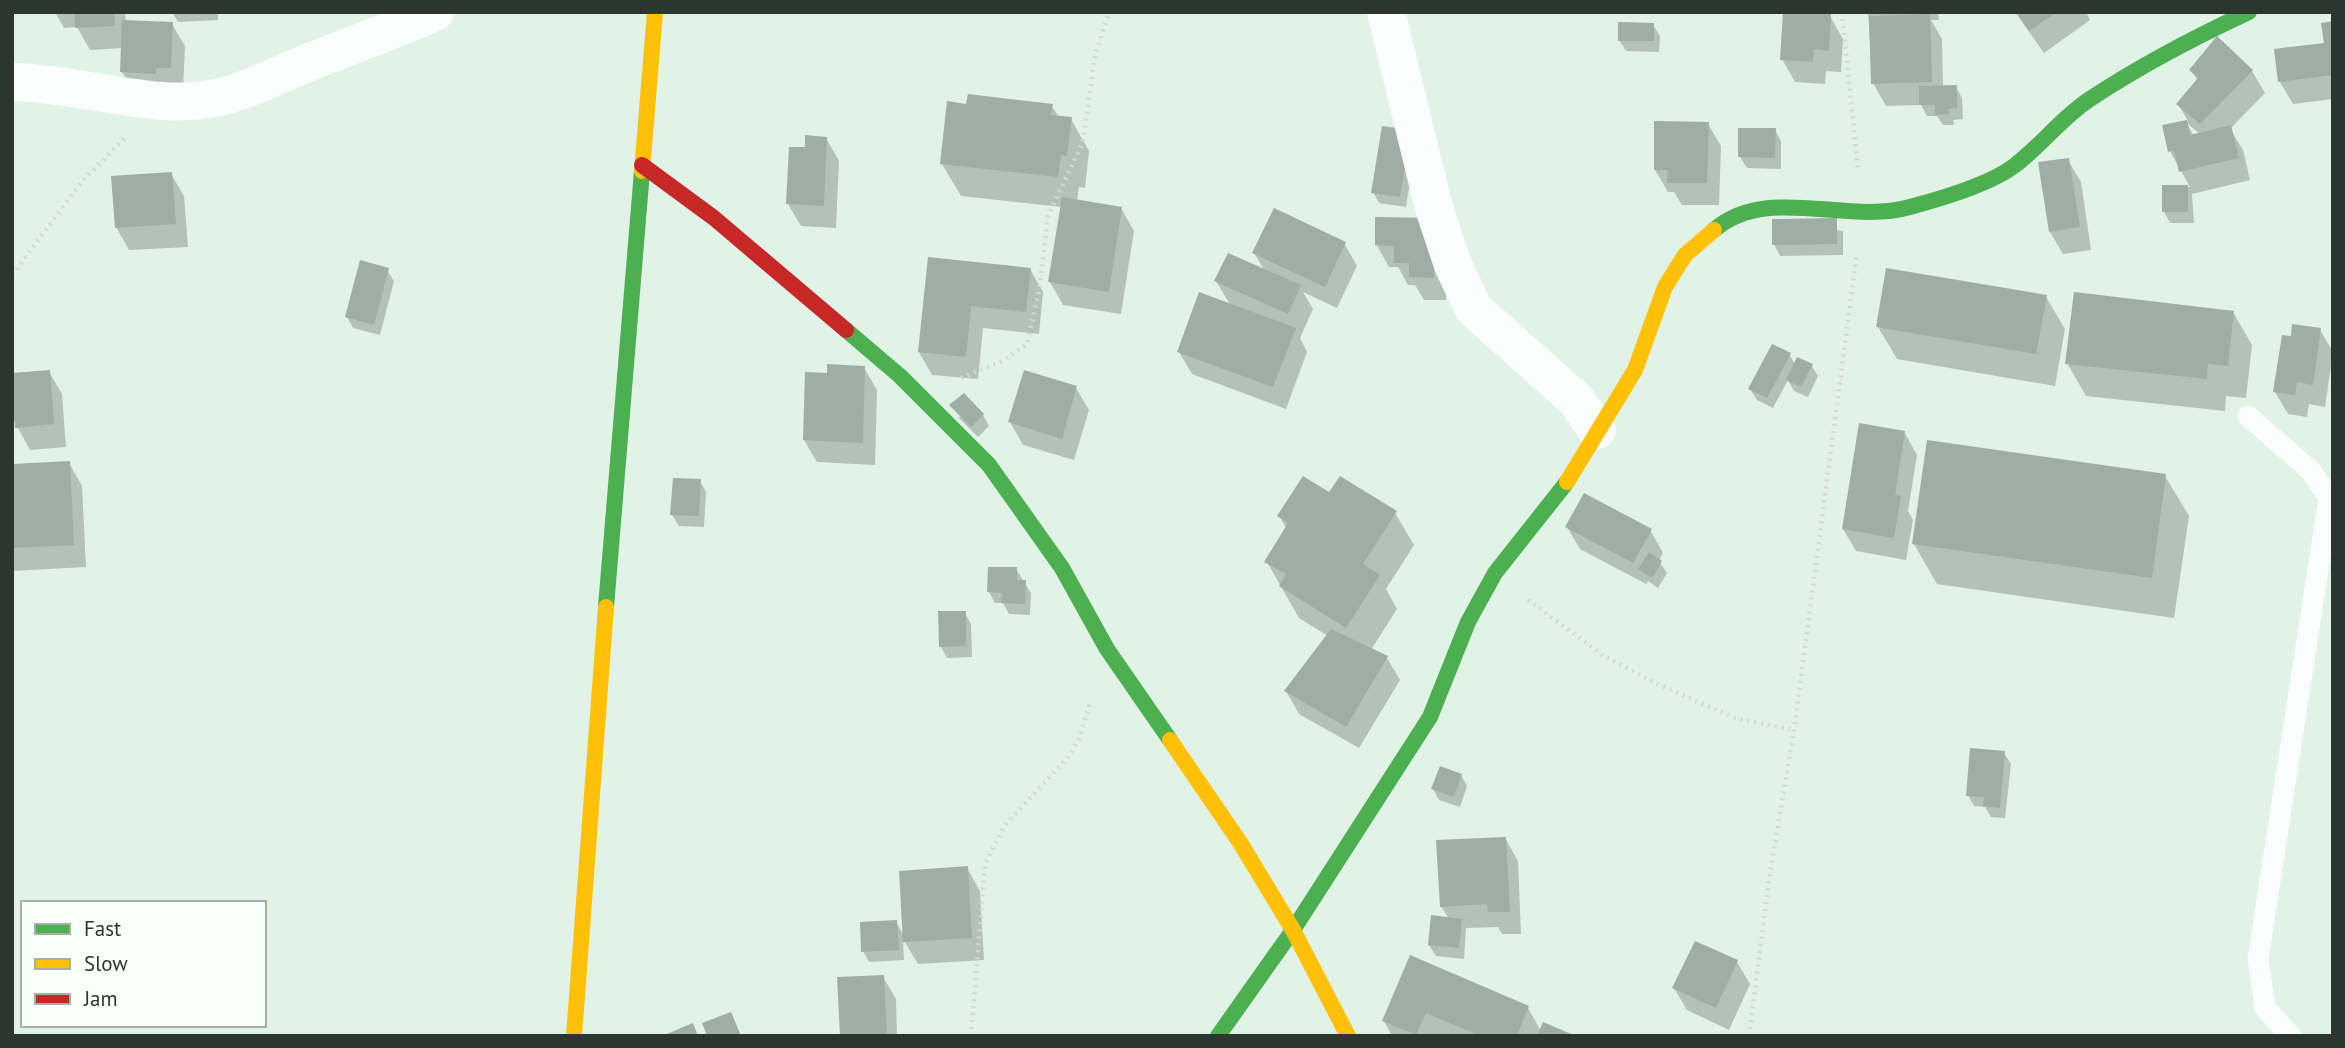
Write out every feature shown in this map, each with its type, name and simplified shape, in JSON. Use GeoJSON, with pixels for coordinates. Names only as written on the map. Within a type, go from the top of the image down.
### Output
{"type":"FeatureCollection","features":[{"type":"Feature","properties":{"kind":"street"},"geometry":{"type":"LineString","coordinates":[[12,82],[163,101],[217,99],[257,87],[300,66],[377,38],[435,12]]}},
{"type":"Feature","properties":{"kind":"street"},"geometry":{"type":"LineString","coordinates":[[574,1036],[655,12]]}},
{"type":"Feature","properties":{"kind":"street"},"geometry":{"type":"LineString","coordinates":[[1386,12],[1434,208],[1453,265],[1474,309],[1576,400],[1597,430]]}},
{"type":"Feature","properties":{"kind":"street"},"geometry":{"type":"LineString","coordinates":[[1218,1036],[1293,930],[1430,717],[1468,622],[1495,573],[1576,470],[1597,430],[1635,370],[1665,287],[1685,255],[1729,217],[1751,210],[1781,208],[1863,214],[1906,208],[1960,191],[2013,167],[2059,122],[2090,99],[2210,30],[2249,12]]}},
{"type":"Feature","properties":{"kind":"street"},"geometry":{"type":"LineString","coordinates":[[642,165],[713,218],[941,415],[989,466],[1062,568],[1107,649],[1241,844],[1293,930],[1348,1036]]}},
{"type":"Feature","properties":{"kind":"lane"},"geometry":{"type":"LineString","coordinates":[[2248,416],[2311,471],[2331,498],[2258,959],[2265,1008],[2291,1036]]}},
{"type":"Feature","properties":{"kind":"path"},"geometry":{"type":"LineString","coordinates":[[941,415],[961,377],[1002,361],[1027,344],[1039,291],[1048,216],[1083,142],[1095,56],[1109,12]]}},
{"type":"Feature","properties":{"kind":"path"},"geometry":{"type":"LineString","coordinates":[[1749,1036],[1769,880],[1794,730],[1863,214],[1842,12]]}},
{"type":"Feature","properties":{"kind":"path"},"geometry":{"type":"LineString","coordinates":[[12,275],[83,180],[163,101]]}},
{"type":"Feature","properties":{"kind":"path"},"geometry":{"type":"LineString","coordinates":[[1495,573],[1568,632],[1604,656],[1735,718],[1794,730]]}},
{"type":"Feature","properties":{"kind":"path"},"geometry":{"type":"LineString","coordinates":[[971,1036],[985,864],[1004,825],[1068,757],[1079,739],[1107,649]]}},
{"type":"Feature","properties":{"kind":"building"},"geometry":{"type":"Polygon","coordinates":[[[74,12],[114,12],[115,26],[75,28],[74,12]]]}},
{"type":"Feature","properties":{"kind":"building"},"geometry":{"type":"Polygon","coordinates":[[[1783,12],[1831,14],[1829,51],[1814,49],[1813,62],[1780,60],[1783,12]]]}},
{"type":"Feature","properties":{"kind":"building"},"geometry":{"type":"Polygon","coordinates":[[[2016,12],[2057,12],[2029,31],[2016,12]]]}},
{"type":"Feature","properties":{"kind":"building"},"geometry":{"type":"Polygon","coordinates":[[[1930,14],[1932,82],[1871,84],[1869,16],[1930,14]]]}},
{"type":"Feature","properties":{"kind":"building"},"geometry":{"type":"Polygon","coordinates":[[[122,20],[173,22],[171,68],[156,68],[156,74],[120,72],[122,20]]]}},
{"type":"Feature","properties":{"kind":"building"},"geometry":{"type":"Polygon","coordinates":[[[2333,21],[2333,75],[2278,82],[2274,49],[2324,43],[2321,23],[2333,21]]]}},
{"type":"Feature","properties":{"kind":"building"},"geometry":{"type":"Polygon","coordinates":[[[1618,22],[1654,23],[1654,41],[1618,41],[1618,22]]]}},
{"type":"Feature","properties":{"kind":"building"},"geometry":{"type":"Polygon","coordinates":[[[2217,36],[2253,70],[2200,124],[2176,104],[2198,78],[2189,70],[2217,36]]]}},
{"type":"Feature","properties":{"kind":"building"},"geometry":{"type":"Polygon","coordinates":[[[1957,85],[1957,108],[1948,109],[1949,114],[1935,115],[1935,105],[1919,105],[1919,86],[1957,85]]]}},
{"type":"Feature","properties":{"kind":"building"},"geometry":{"type":"Polygon","coordinates":[[[968,94],[1053,104],[1051,115],[1072,117],[1067,156],[1061,155],[1058,177],[940,164],[947,101],[966,104],[968,94]]]}},
{"type":"Feature","properties":{"kind":"building"},"geometry":{"type":"Polygon","coordinates":[[[2187,120],[2190,135],[2231,125],[2239,158],[2179,172],[2174,150],[2168,152],[2162,125],[2187,120]]]}},
{"type":"Feature","properties":{"kind":"building"},"geometry":{"type":"Polygon","coordinates":[[[1654,121],[1709,122],[1707,183],[1667,183],[1668,170],[1654,170],[1654,121]]]}},
{"type":"Feature","properties":{"kind":"building"},"geometry":{"type":"Polygon","coordinates":[[[1382,126],[1411,130],[1400,197],[1371,193],[1382,126]]]}},
{"type":"Feature","properties":{"kind":"building"},"geometry":{"type":"Polygon","coordinates":[[[1738,128],[1776,128],[1775,158],[1738,157],[1738,128]]]}},
{"type":"Feature","properties":{"kind":"building"},"geometry":{"type":"Polygon","coordinates":[[[805,135],[827,137],[824,206],[786,204],[789,147],[805,147],[805,135]]]}},
{"type":"Feature","properties":{"kind":"building"},"geometry":{"type":"Polygon","coordinates":[[[2069,158],[2080,227],[2049,232],[2038,162],[2069,158]]]}},
{"type":"Feature","properties":{"kind":"building"},"geometry":{"type":"Polygon","coordinates":[[[172,172],[176,224],[115,228],[111,176],[172,172]]]}},
{"type":"Feature","properties":{"kind":"building"},"geometry":{"type":"Polygon","coordinates":[[[2162,185],[2188,185],[2188,212],[2162,212],[2162,185]]]}},
{"type":"Feature","properties":{"kind":"building"},"geometry":{"type":"Polygon","coordinates":[[[1062,197],[1122,207],[1109,292],[1048,282],[1062,197]]]}},
{"type":"Feature","properties":{"kind":"building"},"geometry":{"type":"Polygon","coordinates":[[[1274,208],[1346,242],[1325,287],[1252,253],[1274,208]]]}},
{"type":"Feature","properties":{"kind":"building"},"geometry":{"type":"Polygon","coordinates":[[[1375,217],[1435,218],[1434,278],[1409,277],[1409,263],[1394,263],[1394,246],[1375,245],[1375,217]]]}},
{"type":"Feature","properties":{"kind":"building"},"geometry":{"type":"Polygon","coordinates":[[[1837,218],[1837,244],[1772,245],[1772,219],[1837,218]]]}},
{"type":"Feature","properties":{"kind":"building"},"geometry":{"type":"Polygon","coordinates":[[[1228,253],[1301,285],[1288,314],[1214,281],[1228,253]]]}},
{"type":"Feature","properties":{"kind":"building"},"geometry":{"type":"Polygon","coordinates":[[[928,257],[1031,268],[1026,312],[971,306],[966,357],[918,352],[928,257]]]}},
{"type":"Feature","properties":{"kind":"building"},"geometry":{"type":"Polygon","coordinates":[[[360,260],[389,268],[374,325],[345,317],[360,260]]]}},
{"type":"Feature","properties":{"kind":"building"},"geometry":{"type":"Polygon","coordinates":[[[1886,268],[2047,295],[2036,354],[1876,327],[1886,268]]]}},
{"type":"Feature","properties":{"kind":"building"},"geometry":{"type":"Polygon","coordinates":[[[1199,292],[1296,328],[1273,387],[1177,352],[1199,292]]]}},
{"type":"Feature","properties":{"kind":"building"},"geometry":{"type":"Polygon","coordinates":[[[2074,292],[2234,311],[2228,366],[2208,364],[2207,379],[2065,364],[2074,292]]]}},
{"type":"Feature","properties":{"kind":"building"},"geometry":{"type":"Polygon","coordinates":[[[2292,324],[2321,328],[2313,385],[2297,382],[2295,395],[2273,392],[2282,335],[2291,336],[2292,324]]]}},
{"type":"Feature","properties":{"kind":"building"},"geometry":{"type":"Polygon","coordinates":[[[1772,344],[1791,353],[1767,398],[1748,389],[1772,344]]]}},
{"type":"Feature","properties":{"kind":"building"},"geometry":{"type":"Polygon","coordinates":[[[1797,357],[1813,364],[1801,387],[1786,380],[1797,357]]]}},
{"type":"Feature","properties":{"kind":"building"},"geometry":{"type":"Polygon","coordinates":[[[827,364],[865,366],[863,443],[803,440],[805,372],[827,373],[827,364]]]}},
{"type":"Feature","properties":{"kind":"building"},"geometry":{"type":"Polygon","coordinates":[[[50,370],[54,424],[15,428],[12,373],[50,370]]]}},
{"type":"Feature","properties":{"kind":"building"},"geometry":{"type":"Polygon","coordinates":[[[1024,370],[1077,386],[1062,439],[1008,422],[1024,370]]]}},
{"type":"Feature","properties":{"kind":"building"},"geometry":{"type":"Polygon","coordinates":[[[964,393],[984,414],[971,427],[949,405],[964,393]]]}},
{"type":"Feature","properties":{"kind":"building"},"geometry":{"type":"Polygon","coordinates":[[[1859,423],[1905,431],[1895,495],[1901,496],[1894,538],[1842,529],[1859,423]]]}},
{"type":"Feature","properties":{"kind":"building"},"geometry":{"type":"Polygon","coordinates":[[[1927,440],[2166,474],[2152,578],[1912,544],[1927,440]]]}},
{"type":"Feature","properties":{"kind":"building"},"geometry":{"type":"Polygon","coordinates":[[[70,461],[74,545],[12,548],[12,464],[70,461]]]}},
{"type":"Feature","properties":{"kind":"building"},"geometry":{"type":"Polygon","coordinates":[[[1303,476],[1329,492],[1340,476],[1397,511],[1363,564],[1380,575],[1346,628],[1279,586],[1286,574],[1264,562],[1288,523],[1277,516],[1303,476]]]}},
{"type":"Feature","properties":{"kind":"building"},"geometry":{"type":"Polygon","coordinates":[[[673,478],[701,479],[699,516],[670,515],[673,478]]]}},
{"type":"Feature","properties":{"kind":"building"},"geometry":{"type":"Polygon","coordinates":[[[1584,493],[1652,529],[1633,563],[1565,527],[1584,493]]]}},
{"type":"Feature","properties":{"kind":"building"},"geometry":{"type":"Polygon","coordinates":[[[1649,552],[1662,561],[1652,578],[1638,569],[1649,552]]]}},
{"type":"Feature","properties":{"kind":"building"},"geometry":{"type":"Polygon","coordinates":[[[988,567],[1017,567],[1017,580],[1026,580],[1025,604],[1001,603],[1002,593],[987,592],[988,567]]]}},
{"type":"Feature","properties":{"kind":"building"},"geometry":{"type":"Polygon","coordinates":[[[938,611],[966,611],[966,646],[939,647],[938,611]]]}},
{"type":"Feature","properties":{"kind":"building"},"geometry":{"type":"Polygon","coordinates":[[[1331,629],[1388,656],[1346,727],[1284,691],[1331,629]]]}},
{"type":"Feature","properties":{"kind":"building"},"geometry":{"type":"Polygon","coordinates":[[[1970,748],[2005,751],[2000,808],[1983,806],[1984,797],[1966,796],[1970,748]]]}},
{"type":"Feature","properties":{"kind":"building"},"geometry":{"type":"Polygon","coordinates":[[[1440,766],[1462,774],[1454,797],[1431,789],[1440,766]]]}},
{"type":"Feature","properties":{"kind":"building"},"geometry":{"type":"Polygon","coordinates":[[[1506,837],[1510,912],[1488,912],[1487,904],[1440,907],[1436,840],[1506,837]]]}},
{"type":"Feature","properties":{"kind":"building"},"geometry":{"type":"Polygon","coordinates":[[[968,866],[972,938],[903,942],[899,871],[968,866]]]}},
{"type":"Feature","properties":{"kind":"building"},"geometry":{"type":"Polygon","coordinates":[[[1431,915],[1462,919],[1459,948],[1428,945],[1431,915]]]}},
{"type":"Feature","properties":{"kind":"building"},"geometry":{"type":"Polygon","coordinates":[[[897,920],[899,950],[861,952],[860,922],[897,920]]]}},
{"type":"Feature","properties":{"kind":"building"},"geometry":{"type":"Polygon","coordinates":[[[1695,941],[1738,960],[1716,1008],[1672,988],[1695,941]]]}},
{"type":"Feature","properties":{"kind":"building"},"geometry":{"type":"Polygon","coordinates":[[[1410,955],[1529,1006],[1517,1036],[1480,1036],[1426,1013],[1416,1035],[1382,1021],[1410,955]]]}},
{"type":"Feature","properties":{"kind":"building"},"geometry":{"type":"Polygon","coordinates":[[[884,975],[887,1036],[840,1036],[837,977],[884,975]]]}},
{"type":"Feature","properties":{"kind":"building"},"geometry":{"type":"Polygon","coordinates":[[[731,1012],[741,1036],[707,1036],[702,1023],[731,1012]]]}},
{"type":"Feature","properties":{"kind":"building"},"geometry":{"type":"Polygon","coordinates":[[[1543,1022],[1576,1036],[1537,1036],[1543,1022]]]}},
{"type":"Feature","properties":{"kind":"building"},"geometry":{"type":"Polygon","coordinates":[[[693,1023],[698,1036],[662,1036],[693,1023]]]}},
{"type":"Feature","properties":{"kind":"traffic: fast"},"geometry":{"type":"LineString","coordinates":[[1714,230],[1735,217],[1758,210],[1782,207],[1885,211],[1922,204],[1978,185],[2014,166],[2090,99],[2168,53],[2249,12]]}},
{"type":"Feature","properties":{"kind":"traffic: fast"},"geometry":{"type":"LineString","coordinates":[[606,607],[642,171]]}},
{"type":"Feature","properties":{"kind":"traffic: fast"},"geometry":{"type":"LineString","coordinates":[[846,330],[900,376],[989,465],[1062,568],[1107,649],[1170,740]]}},
{"type":"Feature","properties":{"kind":"traffic: fast"},"geometry":{"type":"LineString","coordinates":[[1218,1036],[1293,930],[1430,717],[1468,622],[1495,573],[1567,482]]}},
{"type":"Feature","properties":{"kind":"traffic: slow"},"geometry":{"type":"LineString","coordinates":[[642,171],[655,12]]}},
{"type":"Feature","properties":{"kind":"traffic: slow"},"geometry":{"type":"LineString","coordinates":[[1567,482],[1635,370],[1665,287],[1685,255],[1714,230]]}},
{"type":"Feature","properties":{"kind":"traffic: slow"},"geometry":{"type":"LineString","coordinates":[[574,1036],[606,607]]}},
{"type":"Feature","properties":{"kind":"traffic: slow"},"geometry":{"type":"LineString","coordinates":[[1170,740],[1241,844],[1293,930],[1348,1036]]}},
{"type":"Feature","properties":{"kind":"traffic: jam"},"geometry":{"type":"LineString","coordinates":[[642,165],[714,218],[846,330]]}}]}
